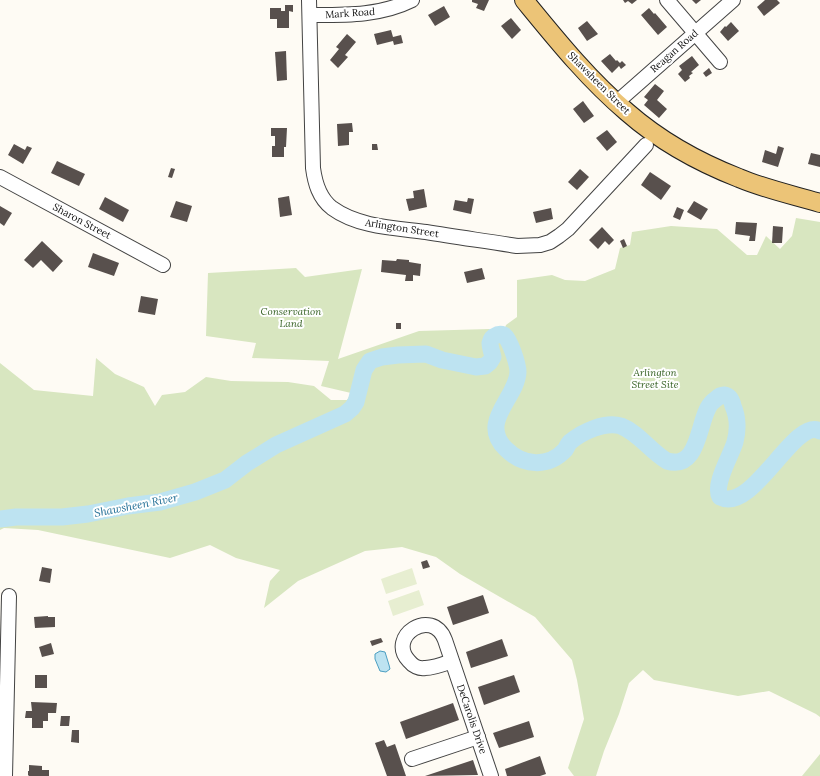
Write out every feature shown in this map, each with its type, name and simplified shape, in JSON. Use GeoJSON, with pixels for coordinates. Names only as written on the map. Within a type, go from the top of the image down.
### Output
{"type":"FeatureCollection","features":[{"type":"Feature","properties":{"kind":"main road","name":"Shawsheen Street"},"geometry":{"type":"LineString","coordinates":[[524,0],[578,63],[616,102],[664,140],[691,156],[739,178],[820,203]]}},
{"type":"Feature","properties":{"kind":"street","name":"Arlington Street"},"geometry":{"type":"LineString","coordinates":[[309,0],[313,168],[315,180],[318,190],[324,200],[336,210],[352,219],[378,225],[517,246],[540,245],[550,242],[568,229],[646,145]]}},
{"type":"Feature","properties":{"kind":"street","name":"Mark Road"},"geometry":{"type":"LineString","coordinates":[[310,15],[342,15],[374,12],[389,9],[412,0]]}},
{"type":"Feature","properties":{"kind":"street"},"geometry":{"type":"LineString","coordinates":[[667,0],[720,62]]}},
{"type":"Feature","properties":{"kind":"street","name":"Reagan Road"},"geometry":{"type":"LineString","coordinates":[[616,102],[733,0]]}},
{"type":"Feature","properties":{"kind":"street","name":"Sharon Street"},"geometry":{"type":"LineString","coordinates":[[0,177],[164,264]]}},
{"type":"Feature","properties":{"kind":"street"},"geometry":{"type":"LineString","coordinates":[[4,776],[9,596]]}},
{"type":"Feature","properties":{"kind":"street","name":"DeCarolis Drive"},"geometry":{"type":"LineString","coordinates":[[452,661],[491,776]]}},
{"type":"Feature","properties":{"kind":"street"},"geometry":{"type":"LineString","coordinates":[[412,759],[478,737]]}},
{"type":"Feature","properties":{"kind":"green space"},"geometry":{"type":"Polygon","coordinates":[[[796,218],[820,222],[820,717],[769,691],[738,696],[654,680],[643,670],[629,683],[596,776],[574,776],[568,768],[584,719],[572,660],[535,617],[460,574],[436,557],[402,547],[365,551],[298,581],[264,608],[270,581],[280,570],[236,558],[210,545],[170,558],[38,530],[4,528],[0,530],[0,363],[34,390],[93,396],[96,358],[115,374],[144,387],[155,406],[162,395],[185,392],[206,377],[231,381],[288,382],[314,386],[331,400],[347,400],[351,393],[321,386],[329,361],[252,358],[256,343],[206,336],[208,273],[296,268],[305,277],[362,269],[338,359],[419,331],[489,329],[502,336],[506,325],[517,317],[517,280],[552,275],[565,280],[585,281],[615,269],[620,248],[630,245],[632,232],[671,226],[717,229],[747,255],[757,255],[766,236],[780,249],[792,236],[796,218]]]}},
{"type":"Feature","properties":{"kind":"green space"},"geometry":{"type":"Polygon","coordinates":[[[412,568],[417,584],[386,594],[381,579],[412,568]]]}},
{"type":"Feature","properties":{"kind":"green space"},"geometry":{"type":"Polygon","coordinates":[[[419,590],[424,605],[393,616],[388,601],[419,590]]]}},
{"type":"Feature","properties":{"kind":"green space"},"geometry":{"type":"Polygon","coordinates":[[[820,754],[820,776],[802,776],[820,754]]]}},
{"type":"Feature","properties":{"kind":"water"},"geometry":{"type":"Polygon","coordinates":[[[380,651],[385,652],[389,665],[390,669],[386,672],[380,671],[375,659],[375,654],[380,651]]]}},
{"type":"Feature","properties":{"kind":"building"},"geometry":{"type":"Polygon","coordinates":[[[472,0],[489,0],[484,11],[476,8],[478,4],[472,2],[472,0]]]}},
{"type":"Feature","properties":{"kind":"building"},"geometry":{"type":"Polygon","coordinates":[[[623,0],[637,0],[632,4],[628,1],[625,3],[623,0]]]}},
{"type":"Feature","properties":{"kind":"building"},"geometry":{"type":"Polygon","coordinates":[[[692,0],[701,0],[696,4],[692,0]]]}},
{"type":"Feature","properties":{"kind":"building"},"geometry":{"type":"Polygon","coordinates":[[[765,0],[777,0],[780,3],[764,16],[757,7],[765,0]]]}},
{"type":"Feature","properties":{"kind":"building"},"geometry":{"type":"Polygon","coordinates":[[[285,5],[293,5],[293,12],[289,11],[289,28],[277,28],[277,19],[270,19],[270,8],[281,8],[281,11],[285,11],[285,5]]]}},
{"type":"Feature","properties":{"kind":"building"},"geometry":{"type":"Polygon","coordinates":[[[444,6],[450,17],[435,26],[428,15],[444,6]]]}},
{"type":"Feature","properties":{"kind":"building"},"geometry":{"type":"Polygon","coordinates":[[[649,8],[667,27],[658,35],[641,15],[649,8]]]}},
{"type":"Feature","properties":{"kind":"building"},"geometry":{"type":"Polygon","coordinates":[[[511,18],[521,30],[512,39],[501,26],[511,18]]]}},
{"type":"Feature","properties":{"kind":"building"},"geometry":{"type":"Polygon","coordinates":[[[587,21],[598,34],[587,41],[578,28],[587,21]]]}},
{"type":"Feature","properties":{"kind":"building"},"geometry":{"type":"Polygon","coordinates":[[[731,22],[739,31],[728,41],[720,32],[731,22]]]}},
{"type":"Feature","properties":{"kind":"building"},"geometry":{"type":"Polygon","coordinates":[[[391,30],[393,37],[401,35],[403,43],[394,45],[393,41],[377,45],[374,34],[391,30]]]}},
{"type":"Feature","properties":{"kind":"building"},"geometry":{"type":"Polygon","coordinates":[[[347,34],[356,42],[345,55],[348,57],[338,68],[330,60],[339,49],[336,47],[347,34]]]}},
{"type":"Feature","properties":{"kind":"building"},"geometry":{"type":"Polygon","coordinates":[[[286,51],[287,80],[277,81],[275,52],[286,51]]]}},
{"type":"Feature","properties":{"kind":"building"},"geometry":{"type":"Polygon","coordinates":[[[610,54],[616,61],[617,60],[620,63],[622,61],[626,65],[621,69],[619,66],[612,73],[601,61],[610,54]]]}},
{"type":"Feature","properties":{"kind":"building"},"geometry":{"type":"Polygon","coordinates":[[[692,56],[699,65],[691,72],[693,73],[685,82],[678,74],[682,70],[679,66],[692,56]]]}},
{"type":"Feature","properties":{"kind":"building"},"geometry":{"type":"Polygon","coordinates":[[[709,68],[712,73],[706,77],[703,73],[709,68]]]}},
{"type":"Feature","properties":{"kind":"building"},"geometry":{"type":"Polygon","coordinates":[[[655,84],[664,91],[657,100],[667,109],[659,118],[644,105],[648,100],[644,97],[655,84]]]}},
{"type":"Feature","properties":{"kind":"building"},"geometry":{"type":"Polygon","coordinates":[[[583,101],[594,116],[584,123],[573,109],[583,101]]]}},
{"type":"Feature","properties":{"kind":"building"},"geometry":{"type":"Polygon","coordinates":[[[352,123],[353,132],[349,132],[349,145],[338,146],[337,124],[352,123]]]}},
{"type":"Feature","properties":{"kind":"building"},"geometry":{"type":"Polygon","coordinates":[[[271,128],[287,128],[284,157],[272,157],[272,146],[275,146],[275,136],[271,136],[271,128]]]}},
{"type":"Feature","properties":{"kind":"building"},"geometry":{"type":"Polygon","coordinates":[[[607,130],[617,142],[607,151],[596,138],[607,130]]]}},
{"type":"Feature","properties":{"kind":"building"},"geometry":{"type":"Polygon","coordinates":[[[14,144],[25,150],[27,146],[32,148],[23,164],[8,155],[14,144]]]}},
{"type":"Feature","properties":{"kind":"building"},"geometry":{"type":"Polygon","coordinates":[[[372,144],[377,144],[378,150],[372,150],[372,144]]]}},
{"type":"Feature","properties":{"kind":"building"},"geometry":{"type":"Polygon","coordinates":[[[778,146],[784,148],[778,167],[762,162],[765,150],[776,154],[778,146]]]}},
{"type":"Feature","properties":{"kind":"building"},"geometry":{"type":"Polygon","coordinates":[[[811,153],[820,155],[820,167],[808,164],[811,153]]]}},
{"type":"Feature","properties":{"kind":"building"},"geometry":{"type":"Polygon","coordinates":[[[57,161],[85,174],[79,186],[51,173],[57,161]]]}},
{"type":"Feature","properties":{"kind":"building"},"geometry":{"type":"Polygon","coordinates":[[[171,168],[175,169],[172,178],[168,177],[171,168]]]}},
{"type":"Feature","properties":{"kind":"building"},"geometry":{"type":"Polygon","coordinates":[[[580,169],[589,177],[577,190],[568,182],[580,169]]]}},
{"type":"Feature","properties":{"kind":"building"},"geometry":{"type":"Polygon","coordinates":[[[650,172],[671,186],[661,200],[641,185],[650,172]]]}},
{"type":"Feature","properties":{"kind":"building"},"geometry":{"type":"Polygon","coordinates":[[[424,189],[427,207],[409,211],[406,199],[414,198],[413,191],[424,189]]]}},
{"type":"Feature","properties":{"kind":"building"},"geometry":{"type":"Polygon","coordinates":[[[289,196],[292,215],[280,217],[278,198],[289,196]]]}},
{"type":"Feature","properties":{"kind":"building"},"geometry":{"type":"Polygon","coordinates":[[[105,197],[129,210],[123,222],[99,209],[105,197]]]}},
{"type":"Feature","properties":{"kind":"building"},"geometry":{"type":"Polygon","coordinates":[[[468,198],[474,199],[471,214],[453,210],[455,200],[467,202],[468,198]]]}},
{"type":"Feature","properties":{"kind":"building"},"geometry":{"type":"Polygon","coordinates":[[[176,201],[192,206],[187,222],[170,217],[176,201]]]}},
{"type":"Feature","properties":{"kind":"building"},"geometry":{"type":"Polygon","coordinates":[[[694,201],[708,209],[701,220],[687,212],[694,201]]]}},
{"type":"Feature","properties":{"kind":"building"},"geometry":{"type":"Polygon","coordinates":[[[0,206],[12,213],[4,226],[0,223],[0,206]]]}},
{"type":"Feature","properties":{"kind":"building"},"geometry":{"type":"Polygon","coordinates":[[[677,207],[684,210],[680,220],[673,217],[677,207]]]}},
{"type":"Feature","properties":{"kind":"building"},"geometry":{"type":"Polygon","coordinates":[[[551,208],[553,219],[536,223],[533,212],[551,208]]]}},
{"type":"Feature","properties":{"kind":"building"},"geometry":{"type":"Polygon","coordinates":[[[736,222],[757,223],[755,241],[749,241],[750,236],[735,234],[736,222]]]}},
{"type":"Feature","properties":{"kind":"building"},"geometry":{"type":"Polygon","coordinates":[[[773,226],[783,227],[782,243],[772,243],[773,226]]]}},
{"type":"Feature","properties":{"kind":"building"},"geometry":{"type":"Polygon","coordinates":[[[602,227],[614,240],[609,245],[605,241],[598,249],[589,240],[602,227]]]}},
{"type":"Feature","properties":{"kind":"building"},"geometry":{"type":"Polygon","coordinates":[[[624,239],[627,246],[623,248],[620,241],[624,239]]]}},
{"type":"Feature","properties":{"kind":"building"},"geometry":{"type":"Polygon","coordinates":[[[42,241],[63,261],[53,272],[41,260],[33,268],[24,260],[42,241]]]}},
{"type":"Feature","properties":{"kind":"building"},"geometry":{"type":"Polygon","coordinates":[[[93,253],[119,263],[114,276],[88,267],[93,253]]]}},
{"type":"Feature","properties":{"kind":"building"},"geometry":{"type":"Polygon","coordinates":[[[397,259],[409,260],[409,262],[421,264],[420,276],[413,275],[413,281],[405,281],[406,275],[381,272],[382,260],[396,261],[397,259]]]}},
{"type":"Feature","properties":{"kind":"building"},"geometry":{"type":"Polygon","coordinates":[[[482,268],[485,279],[467,283],[464,272],[482,268]]]}},
{"type":"Feature","properties":{"kind":"building"},"geometry":{"type":"Polygon","coordinates":[[[141,296],[158,299],[155,315],[138,312],[141,296]]]}},
{"type":"Feature","properties":{"kind":"building"},"geometry":{"type":"Polygon","coordinates":[[[396,323],[401,323],[401,329],[396,329],[396,323]]]}},
{"type":"Feature","properties":{"kind":"building"},"geometry":{"type":"Polygon","coordinates":[[[427,560],[430,567],[423,569],[421,562],[427,560]]]}},
{"type":"Feature","properties":{"kind":"building"},"geometry":{"type":"Polygon","coordinates":[[[42,567],[52,569],[50,583],[39,581],[42,567]]]}},
{"type":"Feature","properties":{"kind":"building"},"geometry":{"type":"Polygon","coordinates":[[[483,595],[489,613],[453,625],[447,607],[483,595]]]}},
{"type":"Feature","properties":{"kind":"building"},"geometry":{"type":"Polygon","coordinates":[[[34,617],[55,617],[55,627],[35,628],[34,617]]]}},
{"type":"Feature","properties":{"kind":"building"},"geometry":{"type":"Polygon","coordinates":[[[381,638],[383,642],[372,646],[370,641],[381,638]]]}},
{"type":"Feature","properties":{"kind":"building"},"geometry":{"type":"Polygon","coordinates":[[[502,639],[508,656],[471,668],[466,652],[502,639]]]}},
{"type":"Feature","properties":{"kind":"building"},"geometry":{"type":"Polygon","coordinates":[[[51,643],[54,654],[42,657],[39,647],[51,643]]]}},
{"type":"Feature","properties":{"kind":"building"},"geometry":{"type":"Polygon","coordinates":[[[35,675],[47,675],[47,688],[35,688],[35,675]]]}},
{"type":"Feature","properties":{"kind":"building"},"geometry":{"type":"Polygon","coordinates":[[[514,675],[520,692],[484,705],[478,687],[514,675]]]}},
{"type":"Feature","properties":{"kind":"building"},"geometry":{"type":"Polygon","coordinates":[[[31,702],[57,703],[56,713],[48,713],[48,721],[43,721],[43,728],[32,728],[32,718],[25,718],[26,711],[32,711],[31,702]]]}},
{"type":"Feature","properties":{"kind":"building"},"geometry":{"type":"Polygon","coordinates":[[[453,703],[459,720],[406,739],[400,722],[453,703]]]}},
{"type":"Feature","properties":{"kind":"building"},"geometry":{"type":"Polygon","coordinates":[[[61,716],[70,716],[69,726],[60,726],[61,716]]]}},
{"type":"Feature","properties":{"kind":"building"},"geometry":{"type":"Polygon","coordinates":[[[529,721],[534,737],[499,748],[493,733],[529,721]]]}},
{"type":"Feature","properties":{"kind":"building"},"geometry":{"type":"Polygon","coordinates":[[[72,730],[79,730],[79,743],[71,742],[72,730]]]}},
{"type":"Feature","properties":{"kind":"building"},"geometry":{"type":"Polygon","coordinates":[[[384,740],[387,747],[395,744],[406,776],[387,776],[375,743],[384,740]]]}},
{"type":"Feature","properties":{"kind":"building"},"geometry":{"type":"Polygon","coordinates":[[[540,756],[546,774],[540,776],[507,776],[505,769],[540,756]]]}},
{"type":"Feature","properties":{"kind":"building"},"geometry":{"type":"Polygon","coordinates":[[[473,760],[478,775],[425,776],[473,760]]]}},
{"type":"Feature","properties":{"kind":"building"},"geometry":{"type":"Polygon","coordinates":[[[29,765],[42,766],[42,770],[49,770],[49,776],[29,776],[29,765]]]}},
{"type":"Feature","properties":{"kind":"waterway","name":"Shawsheen River"},"geometry":{"type":"LineString","coordinates":[[0,519],[16,517],[62,517],[88,514],[128,506],[160,502],[195,492],[225,480],[247,463],[276,445],[345,414],[356,402],[364,370],[370,361],[382,357],[426,354],[442,360],[476,367],[485,366],[493,357],[490,345],[491,339],[500,334],[504,335],[509,342],[518,372],[516,382],[497,420],[496,429],[498,439],[513,455],[528,462],[536,463],[551,460],[565,450],[570,442],[587,431],[608,425],[621,426],[627,429],[667,461],[677,462],[685,459],[691,453],[709,407],[718,397],[724,395],[732,402],[737,419],[737,433],[733,448],[723,470],[718,491],[720,497],[733,498],[746,492],[798,438],[810,431],[820,431]]}},
{"type":"Feature","properties":{"kind":"park label","name":"Conservation Land"},"geometry":{"type":"Point","coordinates":[291,316]}},
{"type":"Feature","properties":{"kind":"park label","name":"Arlington Street Site"},"geometry":{"type":"Point","coordinates":[655,378]}}]}
